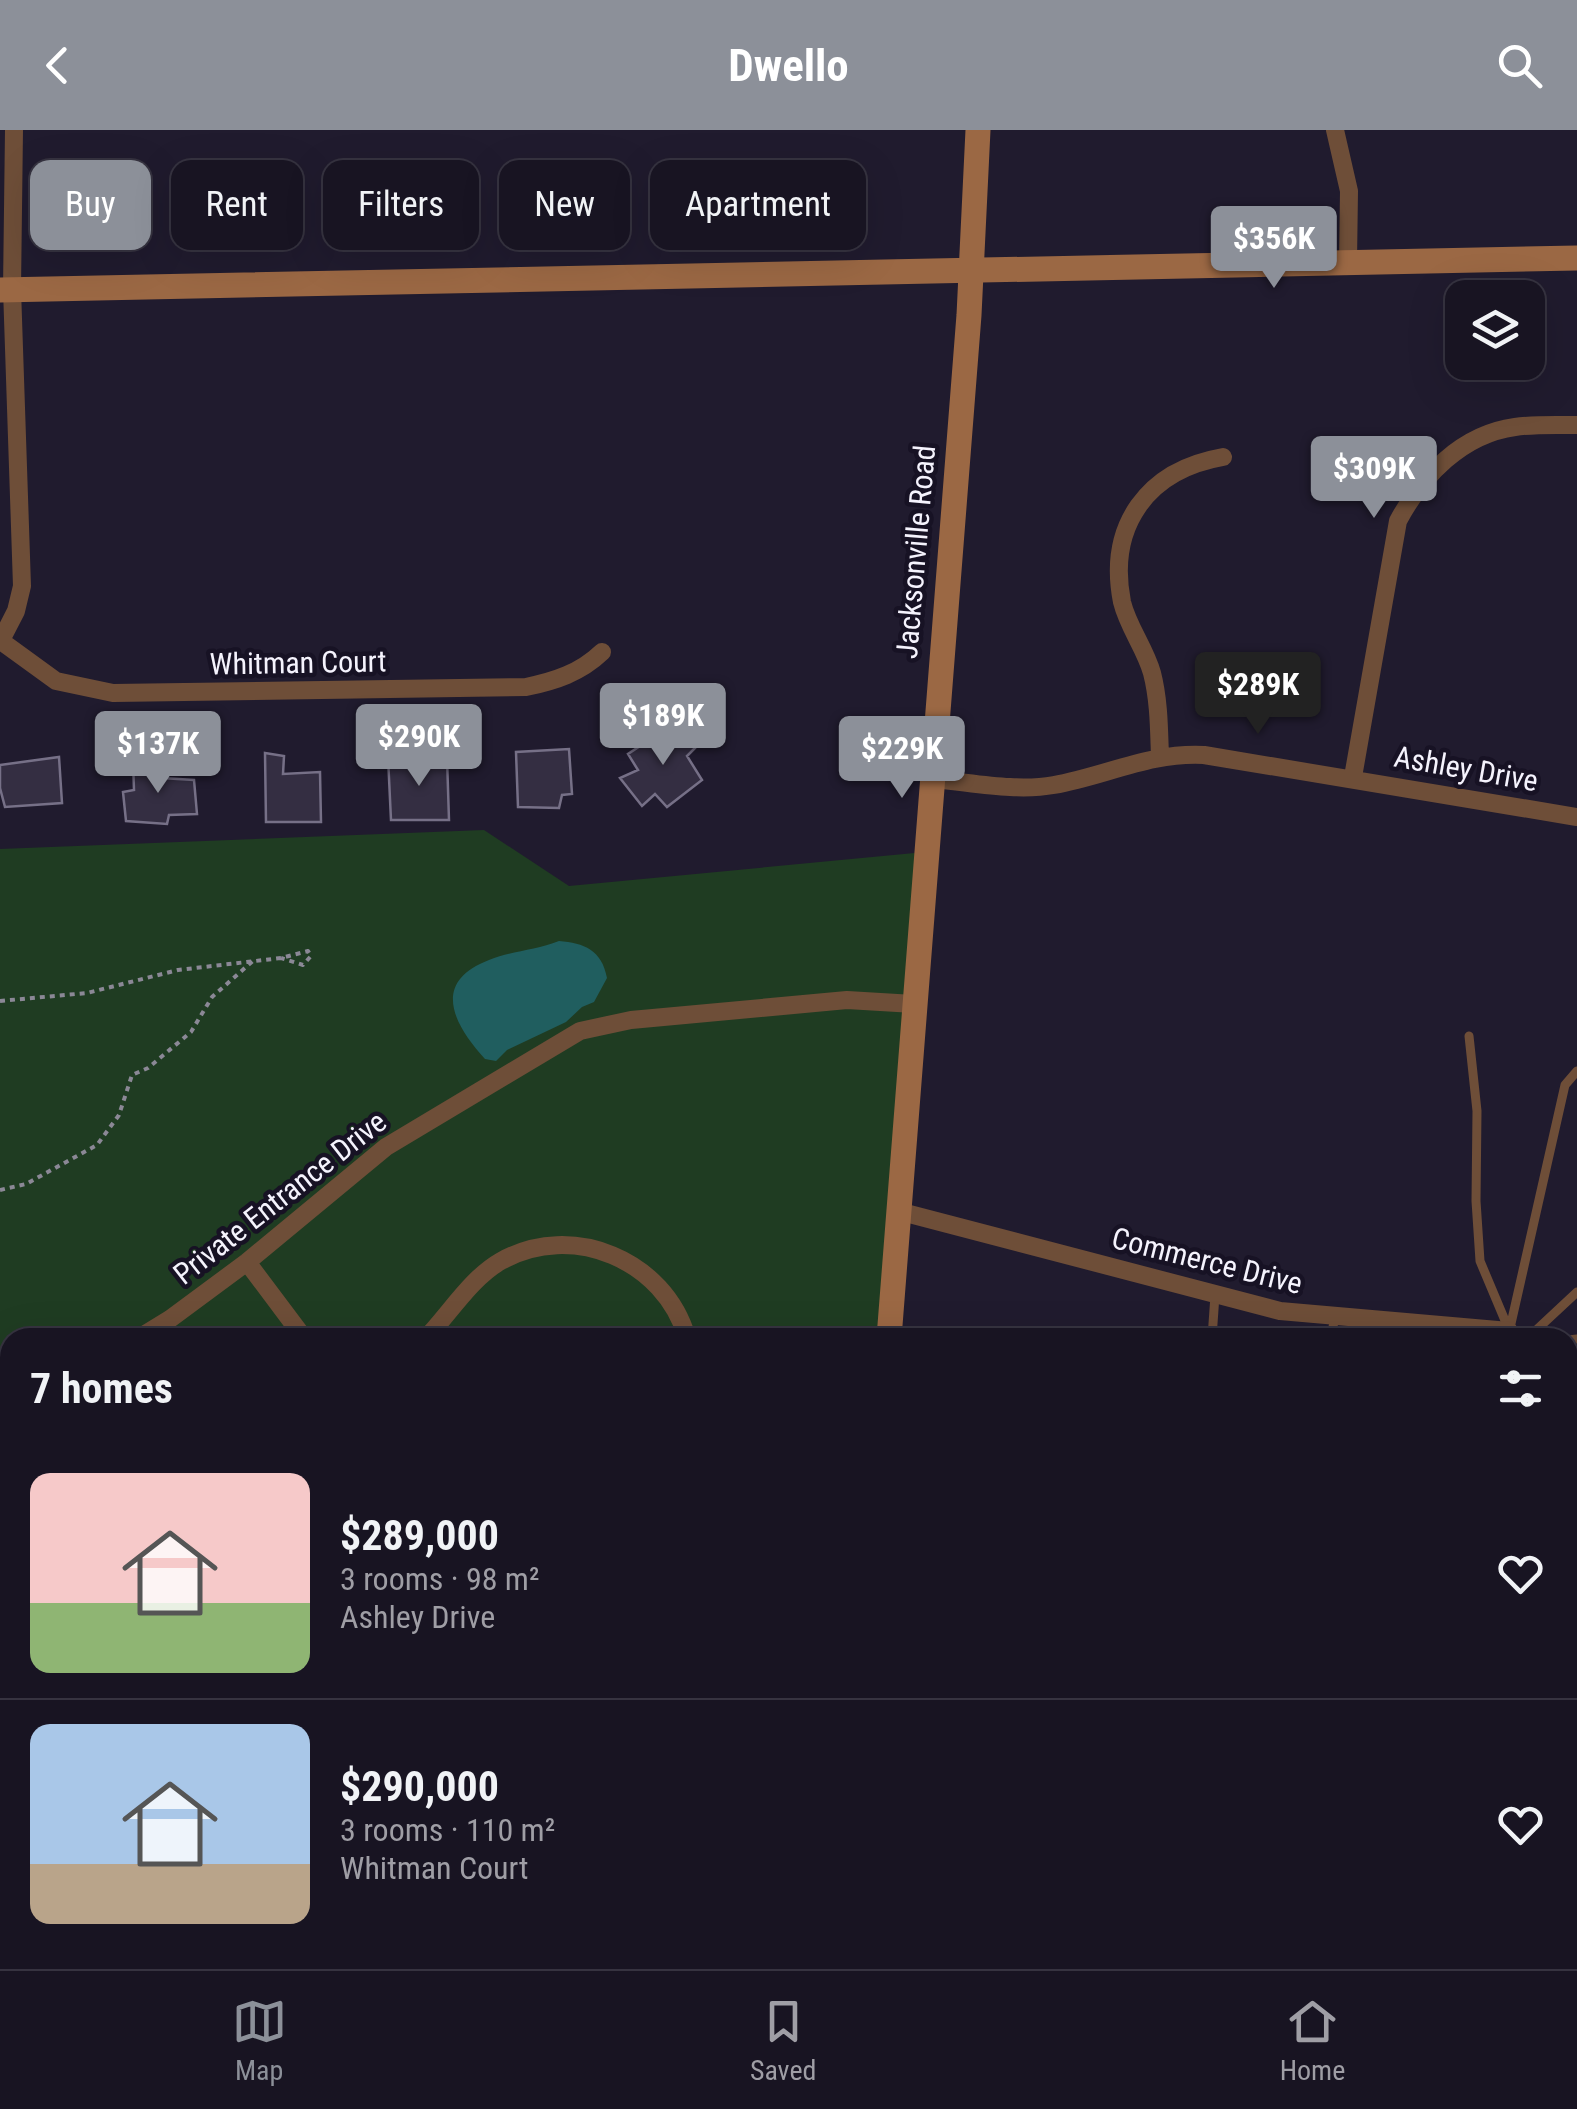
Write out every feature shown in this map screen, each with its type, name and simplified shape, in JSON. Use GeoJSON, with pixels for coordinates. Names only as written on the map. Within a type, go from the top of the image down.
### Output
{"type":"FeatureCollection","features":[{"type":"Feature","properties":{"kind":"main road","name":"Jacksonville Road"},"geometry":{"type":"LineString","coordinates":[[890,1328],[971,269],[978,130]]}},
{"type":"Feature","properties":{"kind":"main road"},"geometry":{"type":"LineString","coordinates":[[6,289],[1577,258]]}},
{"type":"Feature","properties":{"kind":"street"},"geometry":{"type":"LineString","coordinates":[[0,642],[16,611],[22,586],[6,289],[14,130]]}},
{"type":"Feature","properties":{"kind":"street"},"geometry":{"type":"LineString","coordinates":[[1335,130],[1349,191],[1348,262]]}},
{"type":"Feature","properties":{"kind":"street"},"geometry":{"type":"LineString","coordinates":[[1353,777],[1398,521],[1407,504],[1430,473],[1456,451],[1486,435],[1516,426],[1577,425]]}},
{"type":"Feature","properties":{"kind":"street"},"geometry":{"type":"LineString","coordinates":[[1160,758],[1157,695],[1148,657],[1122,601],[1120,546],[1125,528],[1152,488],[1186,468],[1223,457]]}},
{"type":"Feature","properties":{"kind":"street","name":"Whitman Court"},"geometry":{"type":"LineString","coordinates":[[0,642],[56,681],[113,693],[526,687],[569,676],[602,652]]}},
{"type":"Feature","properties":{"kind":"street","name":"Ashley Drive"},"geometry":{"type":"LineString","coordinates":[[931,779],[1034,788],[1160,758],[1185,754],[1228,756],[1577,817]]}},
{"type":"Feature","properties":{"kind":"street","name":"Private Entrance Drive"},"geometry":{"type":"LineString","coordinates":[[155,1328],[248,1262],[376,1154],[580,1030],[631,1020],[847,1000],[914,1004]]}},
{"type":"Feature","properties":{"kind":"street","name":"Commerce Drive"},"geometry":{"type":"LineString","coordinates":[[898,1211],[1280,1311],[1452,1328]]}},
{"type":"Feature","properties":{"kind":"street"},"geometry":{"type":"LineString","coordinates":[[435,1328],[476,1281],[499,1262],[527,1250],[560,1244],[596,1249],[627,1261],[666,1294],[684,1328]]}},
{"type":"Feature","properties":{"kind":"street"},"geometry":{"type":"LineString","coordinates":[[248,1262],[297,1328]]}},
{"type":"Feature","properties":{"kind":"lane"},"geometry":{"type":"LineString","coordinates":[[1470,1036],[1477,1111],[1480,1260],[1508,1328]]}},
{"type":"Feature","properties":{"kind":"lane"},"geometry":{"type":"LineString","coordinates":[[1511,1328],[1561,1100],[1565,1085],[1577,1071]]}},
{"type":"Feature","properties":{"kind":"lane"},"geometry":{"type":"LineString","coordinates":[[1538,1328],[1577,1292]]}},
{"type":"Feature","properties":{"kind":"lane"},"geometry":{"type":"LineString","coordinates":[[1213,1328],[1215,1294]]}},
{"type":"Feature","properties":{"kind":"lane"},"geometry":{"type":"LineString","coordinates":[[1333,1328],[1335,1316]]}},
{"type":"Feature","properties":{"kind":"path"},"geometry":{"type":"LineString","coordinates":[[0,1000],[86,993],[178,970],[281,958],[301,951],[308,951],[311,956],[304,965],[281,958]]}},
{"type":"Feature","properties":{"kind":"path"},"geometry":{"type":"LineString","coordinates":[[0,1190],[26,1184],[97,1144],[120,1114],[132,1075],[148,1068],[190,1032],[212,998],[254,960]]}},
{"type":"Feature","properties":{"kind":"shaded area"},"geometry":{"type":"Polygon","coordinates":[[[484,830],[569,886],[925,852],[889,1328],[0,1328],[0,849],[484,830]]]}},
{"type":"Feature","properties":{"kind":"shaded area"},"geometry":{"type":"Polygon","coordinates":[[[559,941],[584,946],[601,961],[607,978],[594,1002],[566,1022],[507,1050],[496,1061],[485,1059],[457,1018],[453,1005],[459,980],[489,960],[559,941]]]}},
{"type":"Feature","properties":{"kind":"building"},"geometry":{"type":"Polygon","coordinates":[[[677,722],[695,748],[687,756],[702,780],[667,807],[655,794],[642,806],[620,778],[638,770],[628,754],[677,722]]]}},
{"type":"Feature","properties":{"kind":"building"},"geometry":{"type":"Polygon","coordinates":[[[569,749],[572,794],[562,795],[559,808],[518,807],[516,752],[569,749]]]}},
{"type":"Feature","properties":{"kind":"building"},"geometry":{"type":"Polygon","coordinates":[[[265,753],[284,756],[283,774],[320,772],[321,822],[266,822],[265,753]]]}},
{"type":"Feature","properties":{"kind":"building"},"geometry":{"type":"Polygon","coordinates":[[[59,757],[62,803],[5,807],[0,765],[59,757]]]}},
{"type":"Feature","properties":{"kind":"building"},"geometry":{"type":"Polygon","coordinates":[[[388,757],[447,758],[449,820],[391,820],[388,757]]]}},
{"type":"Feature","properties":{"kind":"building"},"geometry":{"type":"Polygon","coordinates":[[[133,761],[160,762],[162,778],[194,780],[197,814],[169,815],[167,824],[126,821],[123,792],[134,790],[133,761]]]}}]}
